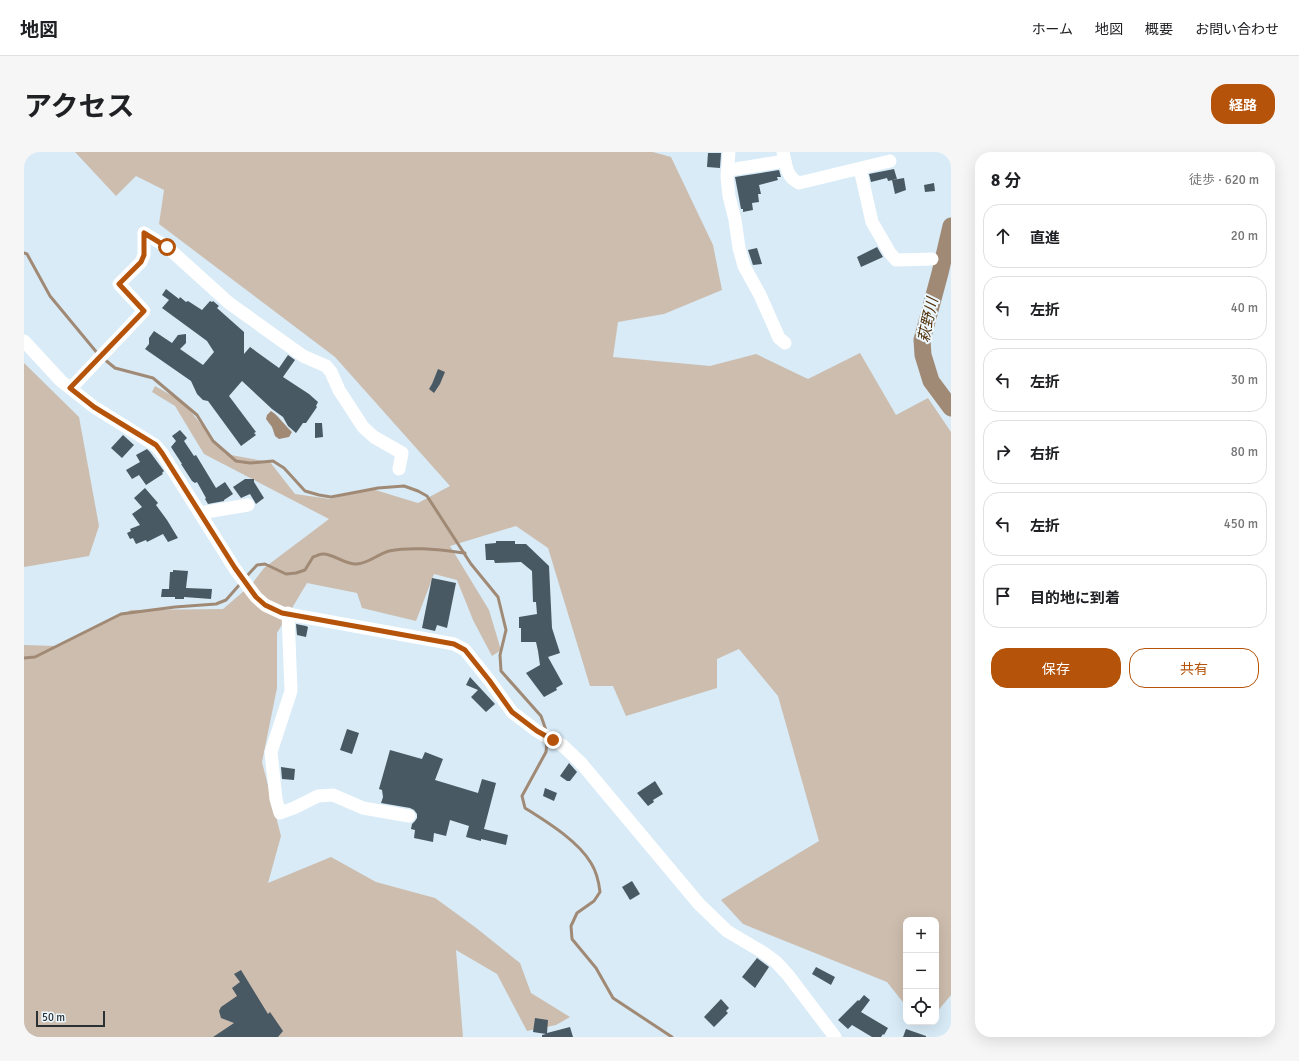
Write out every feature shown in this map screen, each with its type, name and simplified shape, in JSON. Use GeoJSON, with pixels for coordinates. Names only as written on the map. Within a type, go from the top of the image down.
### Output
{"type":"FeatureCollection","features":[{"type":"Feature","properties":{"kind":"street"},"geometry":{"type":"LineString","coordinates":[[729,152],[729,170],[727,176],[729,196],[744,266],[760,295],[779,338],[785,343]]}},
{"type":"Feature","properties":{"kind":"street"},"geometry":{"type":"LineString","coordinates":[[729,170],[784,156],[789,175],[792,180],[799,183],[890,161]]}},
{"type":"Feature","properties":{"kind":"street"},"geometry":{"type":"LineString","coordinates":[[860,169],[872,222],[890,253],[896,260],[932,259]]}},
{"type":"Feature","properties":{"kind":"street"},"geometry":{"type":"LineString","coordinates":[[70,388],[144,311],[119,284],[141,262],[144,255],[144,233],[167,247],[234,307],[303,356],[320,362],[326,366],[331,372],[339,390],[363,427],[364,435],[399,460]]}},
{"type":"Feature","properties":{"kind":"street"},"geometry":{"type":"LineString","coordinates":[[24,341],[56,375],[94,407],[156,445],[238,572],[256,597],[265,605],[282,613],[454,644],[465,650],[512,712],[562,745],[581,763],[699,904],[727,931],[764,953],[788,974],[835,1037]]}},
{"type":"Feature","properties":{"kind":"street"},"geometry":{"type":"LineString","coordinates":[[200,513],[248,505]]}},
{"type":"Feature","properties":{"kind":"street"},"geometry":{"type":"LineString","coordinates":[[288,613],[290,691],[271,752],[276,799],[280,813],[318,796],[334,795],[364,808],[410,816]]}},
{"type":"Feature","properties":{"kind":"shaded area"},"geometry":{"type":"Polygon","coordinates":[[[75,152],[653,152],[671,157],[713,245],[722,290],[664,314],[618,322],[613,357],[710,366],[756,354],[808,379],[860,353],[896,415],[928,398],[951,432],[951,995],[939,1009],[939,917],[903,917],[903,1002],[887,982],[743,924],[721,900],[819,841],[778,696],[739,649],[717,659],[717,688],[626,716],[613,686],[590,686],[548,548],[516,526],[450,546],[489,610],[501,650],[492,656],[473,620],[457,580],[434,574],[416,621],[362,608],[357,593],[307,583],[277,633],[277,688],[262,762],[281,836],[268,883],[331,857],[376,882],[435,898],[475,927],[520,963],[531,993],[570,1017],[556,1025],[527,1031],[497,974],[456,950],[463,1037],[24,1037],[24,645],[56,646],[131,610],[223,609],[251,585],[264,568],[329,519],[204,454],[175,406],[152,392],[155,386],[183,402],[225,454],[270,462],[295,494],[330,499],[372,489],[418,503],[450,486],[335,357],[159,224],[164,190],[136,176],[116,196],[75,152]]]}},
{"type":"Feature","properties":{"kind":"shaded area"},"geometry":{"type":"Polygon","coordinates":[[[24,363],[79,417],[99,526],[89,556],[24,567],[24,363]]]}},
{"type":"Feature","properties":{"kind":"shaded area"},"geometry":{"type":"Polygon","coordinates":[[[271,411],[292,432],[289,437],[279,439],[275,436],[272,427],[266,419],[267,415],[271,411]]]}},
{"type":"Feature","properties":{"kind":"building"},"geometry":{"type":"Polygon","coordinates":[[[708,153],[721,153],[720,168],[707,167],[708,153]]]}},
{"type":"Feature","properties":{"kind":"building"},"geometry":{"type":"Polygon","coordinates":[[[894,169],[897,179],[888,181],[887,178],[871,182],[869,174],[894,169]]]}},
{"type":"Feature","properties":{"kind":"building"},"geometry":{"type":"Polygon","coordinates":[[[779,170],[781,177],[777,177],[778,180],[759,185],[761,194],[758,194],[759,202],[752,203],[753,210],[743,212],[743,209],[741,209],[735,177],[779,170]]]}},
{"type":"Feature","properties":{"kind":"building"},"geometry":{"type":"Polygon","coordinates":[[[904,178],[906,190],[895,194],[892,180],[904,178]]]}},
{"type":"Feature","properties":{"kind":"building"},"geometry":{"type":"Polygon","coordinates":[[[934,183],[935,191],[925,192],[924,185],[934,183]]]}},
{"type":"Feature","properties":{"kind":"building"},"geometry":{"type":"Polygon","coordinates":[[[877,247],[883,257],[861,267],[857,257],[877,247]]]}},
{"type":"Feature","properties":{"kind":"building"},"geometry":{"type":"Polygon","coordinates":[[[757,248],[762,264],[753,265],[748,250],[757,248]]]}},
{"type":"Feature","properties":{"kind":"building"},"geometry":{"type":"Polygon","coordinates":[[[166,289],[179,299],[180,297],[186,302],[188,301],[202,310],[210,301],[213,301],[219,306],[217,308],[244,332],[244,354],[250,347],[279,368],[288,355],[295,360],[283,377],[309,394],[318,402],[317,407],[306,423],[303,423],[296,433],[288,426],[283,417],[272,409],[242,381],[229,396],[256,432],[254,433],[256,435],[241,446],[208,401],[203,400],[197,394],[191,381],[145,349],[149,344],[149,338],[154,331],[172,343],[178,335],[186,334],[186,343],[180,349],[203,365],[214,352],[207,341],[162,308],[169,300],[162,295],[166,289]]]}},
{"type":"Feature","properties":{"kind":"building"},"geometry":{"type":"Polygon","coordinates":[[[438,369],[445,372],[434,393],[429,389],[438,369]]]}},
{"type":"Feature","properties":{"kind":"building"},"geometry":{"type":"Polygon","coordinates":[[[315,423],[322,423],[323,437],[315,438],[315,423]]]}},
{"type":"Feature","properties":{"kind":"building"},"geometry":{"type":"Polygon","coordinates":[[[180,430],[187,438],[184,441],[194,456],[196,455],[216,488],[225,482],[233,494],[224,501],[208,504],[197,482],[195,483],[192,481],[181,464],[171,447],[176,441],[172,436],[180,430]]]}},
{"type":"Feature","properties":{"kind":"building"},"geometry":{"type":"Polygon","coordinates":[[[123,435],[134,445],[122,458],[111,448],[123,435]]]}},
{"type":"Feature","properties":{"kind":"building"},"geometry":{"type":"Polygon","coordinates":[[[147,449],[164,471],[162,473],[163,474],[146,485],[139,475],[132,479],[126,470],[140,462],[136,455],[147,449]]]}},
{"type":"Feature","properties":{"kind":"building"},"geometry":{"type":"Polygon","coordinates":[[[245,479],[254,479],[254,482],[264,498],[256,504],[250,494],[241,498],[233,487],[245,479]]]}},
{"type":"Feature","properties":{"kind":"building"},"geometry":{"type":"Polygon","coordinates":[[[145,488],[158,503],[156,505],[178,538],[168,542],[163,534],[147,542],[146,540],[136,544],[133,538],[130,539],[127,533],[131,531],[130,529],[140,525],[132,514],[142,507],[134,498],[145,488]]]}},
{"type":"Feature","properties":{"kind":"building"},"geometry":{"type":"Polygon","coordinates":[[[496,541],[515,541],[515,544],[526,544],[549,566],[552,628],[560,653],[548,657],[563,684],[556,688],[557,690],[544,697],[526,673],[540,665],[536,642],[521,642],[521,628],[519,628],[519,617],[537,614],[536,602],[533,602],[532,571],[521,562],[495,563],[494,560],[486,560],[485,544],[496,543],[496,541]]]}},
{"type":"Feature","properties":{"kind":"building"},"geometry":{"type":"Polygon","coordinates":[[[173,570],[188,571],[186,588],[212,589],[211,599],[184,597],[184,599],[175,599],[175,597],[161,597],[162,589],[169,589],[170,572],[173,572],[173,570]]]}},
{"type":"Feature","properties":{"kind":"building"},"geometry":{"type":"Polygon","coordinates":[[[432,578],[456,583],[447,628],[437,625],[435,631],[422,628],[432,578]]]}},
{"type":"Feature","properties":{"kind":"building"},"geometry":{"type":"Polygon","coordinates":[[[296,624],[308,627],[306,637],[297,635],[296,624]]]}},
{"type":"Feature","properties":{"kind":"building"},"geometry":{"type":"Polygon","coordinates":[[[470,677],[495,704],[486,712],[471,697],[478,690],[466,685],[470,677]]]}},
{"type":"Feature","properties":{"kind":"building"},"geometry":{"type":"Polygon","coordinates":[[[347,729],[359,733],[352,754],[340,750],[347,729]]]}},
{"type":"Feature","properties":{"kind":"building"},"geometry":{"type":"Polygon","coordinates":[[[390,750],[422,759],[425,752],[443,759],[435,780],[478,793],[482,779],[496,783],[484,829],[508,835],[506,845],[466,837],[469,826],[450,820],[446,836],[434,833],[433,842],[414,838],[415,830],[411,829],[412,824],[417,818],[417,814],[414,810],[381,803],[383,797],[382,790],[379,789],[390,750]]]}},
{"type":"Feature","properties":{"kind":"building"},"geometry":{"type":"Polygon","coordinates":[[[569,763],[577,772],[570,781],[567,781],[560,776],[569,763]]]}},
{"type":"Feature","properties":{"kind":"building"},"geometry":{"type":"Polygon","coordinates":[[[281,767],[295,769],[294,780],[282,779],[281,767]]]}},
{"type":"Feature","properties":{"kind":"building"},"geometry":{"type":"Polygon","coordinates":[[[655,781],[663,794],[653,800],[654,802],[648,806],[637,793],[655,781]]]}},
{"type":"Feature","properties":{"kind":"building"},"geometry":{"type":"Polygon","coordinates":[[[545,788],[557,793],[554,801],[543,796],[545,788]]]}},
{"type":"Feature","properties":{"kind":"building"},"geometry":{"type":"Polygon","coordinates":[[[632,881],[640,894],[630,900],[622,887],[632,881]]]}},
{"type":"Feature","properties":{"kind":"building"},"geometry":{"type":"Polygon","coordinates":[[[757,958],[769,967],[755,988],[742,977],[757,958]]]}},
{"type":"Feature","properties":{"kind":"building"},"geometry":{"type":"Polygon","coordinates":[[[816,967],[835,977],[831,985],[812,974],[816,967]]]}},
{"type":"Feature","properties":{"kind":"building"},"geometry":{"type":"Polygon","coordinates":[[[241,970],[268,1014],[270,1012],[283,1031],[278,1037],[213,1037],[234,1023],[221,1018],[219,1011],[221,1007],[237,996],[232,988],[240,982],[234,974],[241,970]]]}},
{"type":"Feature","properties":{"kind":"building"},"geometry":{"type":"Polygon","coordinates":[[[864,995],[870,1000],[861,1012],[888,1028],[881,1037],[872,1037],[852,1025],[848,1029],[838,1020],[864,995]]]}},
{"type":"Feature","properties":{"kind":"building"},"geometry":{"type":"Polygon","coordinates":[[[721,999],[729,1008],[726,1011],[728,1013],[714,1027],[704,1017],[721,999]]]}},
{"type":"Feature","properties":{"kind":"building"},"geometry":{"type":"Polygon","coordinates":[[[535,1018],[548,1020],[547,1033],[570,1027],[573,1037],[542,1037],[542,1035],[546,1034],[533,1032],[535,1018]]]}},
{"type":"Feature","properties":{"kind":"building"},"geometry":{"type":"Polygon","coordinates":[[[906,1029],[926,1036],[926,1037],[903,1037],[906,1029]]]}},
{"type":"Feature","properties":{"kind":"waterway","name":"萩野川"},"geometry":{"type":"LineString","coordinates":[[951,226],[922,340],[923,355],[931,381],[951,408]]}},
{"type":"Feature","properties":{"kind":"waterway"},"geometry":{"type":"LineString","coordinates":[[24,253],[27,254],[50,296],[98,354]]}},
{"type":"Feature","properties":{"kind":"waterway"},"geometry":{"type":"LineString","coordinates":[[104,359],[115,368],[153,378],[197,415],[213,441],[236,461],[250,463],[273,461],[284,468],[305,491],[331,497],[378,488],[404,486],[427,496],[471,564],[498,597],[506,630],[500,655],[501,671],[541,716],[547,733]]}},
{"type":"Feature","properties":{"kind":"waterway"},"geometry":{"type":"LineString","coordinates":[[246,577],[257,565],[265,564],[286,574],[296,573],[305,570],[313,557],[321,554],[330,555],[348,563],[357,564],[366,562],[385,552],[398,550],[427,549],[465,553]]}},
{"type":"Feature","properties":{"kind":"waterway"},"geometry":{"type":"LineString","coordinates":[[24,658],[35,657],[121,614],[175,607],[216,604],[226,600],[241,583]]}},
{"type":"Feature","properties":{"kind":"waterway"},"geometry":{"type":"LineString","coordinates":[[547,740],[546,752],[522,796],[525,808],[561,832],[578,847],[591,863],[598,881],[600,892],[594,901],[577,913],[571,926],[572,939],[596,968],[613,998],[672,1037]]}},
{"type":"Feature","properties":{"kind":"route"},"geometry":{"type":"LineString","coordinates":[[167,247],[144,233],[144,255],[141,262],[119,284],[144,311],[70,388],[94,407],[156,445],[235,568],[256,597],[265,605],[282,613],[454,644],[465,650],[512,712],[537,731],[553,740]]}}]}
